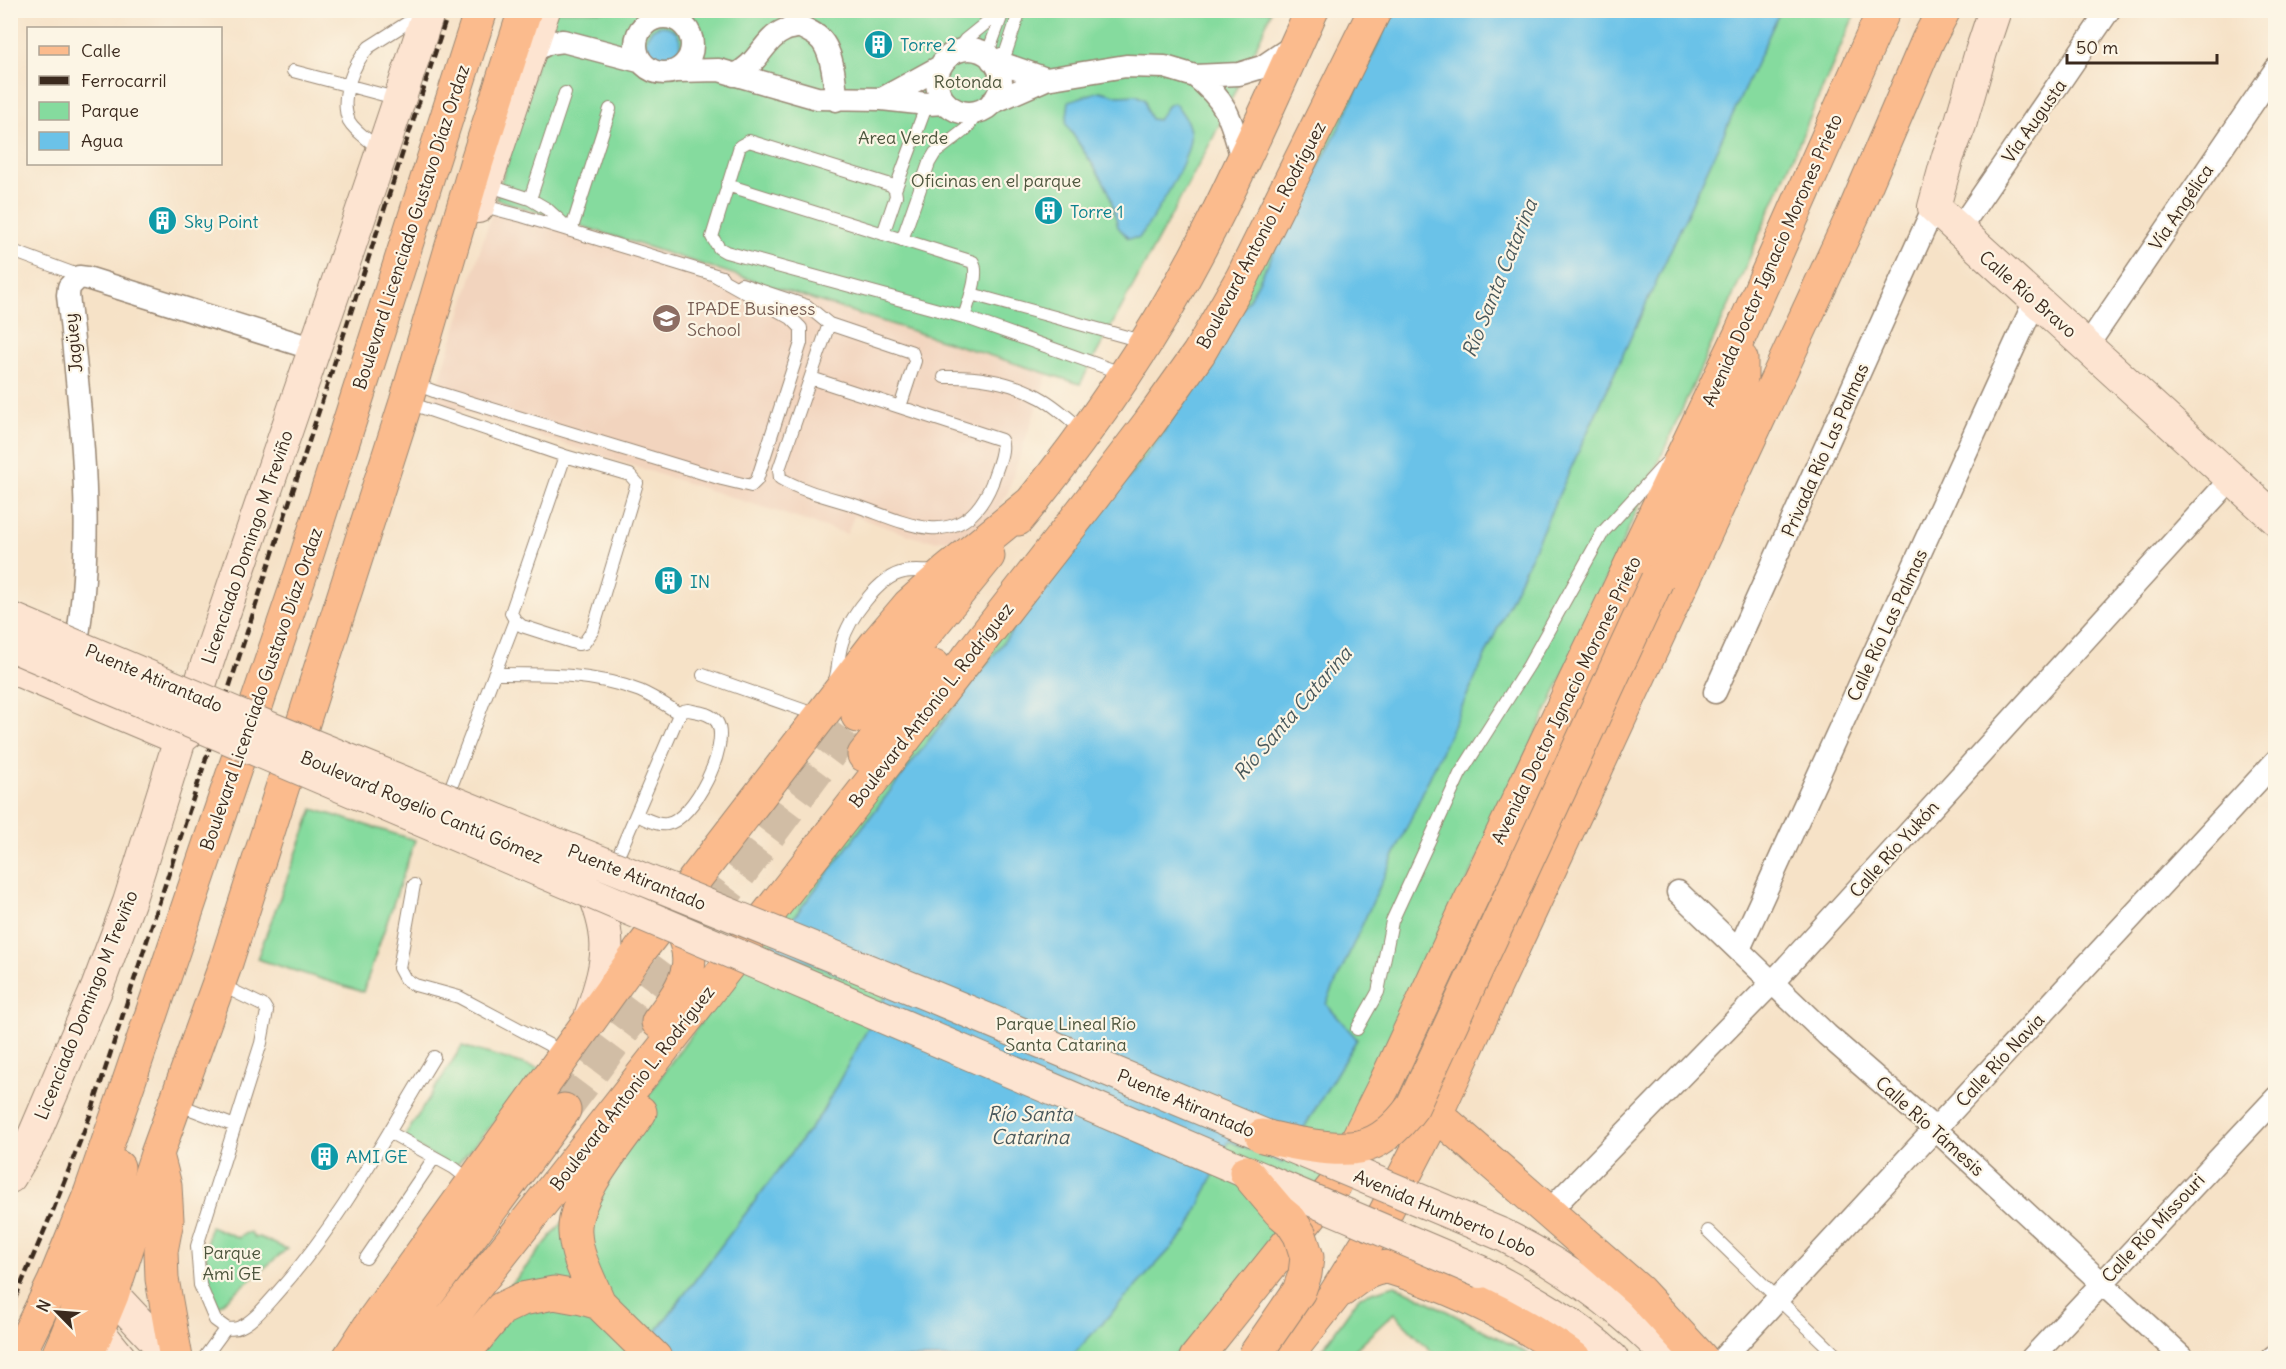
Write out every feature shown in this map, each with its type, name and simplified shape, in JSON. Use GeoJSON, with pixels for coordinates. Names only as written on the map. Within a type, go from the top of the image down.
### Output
{"type":"FeatureCollection","features":[{"type":"Feature","properties":{"kind":"main road","name":"Licenciado Domingo M Treviño"},"geometry":{"type":"LineString","coordinates":[[200,712],[314,349],[383,153],[428,10]]}},
{"type":"Feature","properties":{"kind":"main road","name":"Boulevard Licenciado Gustavo Díaz Ordaz"},"geometry":{"type":"LineString","coordinates":[[89,1273],[90,1194],[247,734],[481,10]]}},
{"type":"Feature","properties":{"kind":"main road","name":"Boulevard Licenciado Gustavo Díaz Ordaz"},"geometry":{"type":"LineString","coordinates":[[16,1359],[52,1287],[89,1273],[157,1154],[218,984],[409,392],[525,10]]}},
{"type":"Feature","properties":{"kind":"main road","name":"Boulevard Licenciado Gustavo Díaz Ordaz"},"geometry":{"type":"LineString","coordinates":[[446,266],[463,239],[483,195],[544,10]]}},
{"type":"Feature","properties":{"kind":"main road"},"geometry":{"type":"LineString","coordinates":[[349,1359],[375,1318],[704,865],[835,713],[1033,501],[1085,433],[1146,342],[1198,251],[1243,162],[1312,10]]}},
{"type":"Feature","properties":{"kind":"main road","name":"Boulevard Antonio L. Rodríguez"},"geometry":{"type":"LineString","coordinates":[[423,1359],[451,1318],[1150,422],[1199,353],[1242,278],[1375,10]]}},
{"type":"Feature","properties":{"kind":"main road","name":"Avenida Doctor Ignacio Morones Prieto"},"geometry":{"type":"LineString","coordinates":[[1196,1359],[1334,1186],[1384,1086],[1741,333],[1884,10]]}},
{"type":"Feature","properties":{"kind":"main road"},"geometry":{"type":"LineString","coordinates":[[1285,1359],[1334,1296],[1383,1217],[1436,1114],[1848,226],[1928,40],[1944,10]]}},
{"type":"Feature","properties":{"kind":"main road"},"geometry":{"type":"LineString","coordinates":[[1934,207],[1995,10]]}},
{"type":"Feature","properties":{"kind":"main road"},"geometry":{"type":"LineString","coordinates":[[434,156],[441,168],[444,184],[427,243],[434,260],[446,266]]}},
{"type":"Feature","properties":{"kind":"main road","name":"Calle Río Bravo"},"geometry":{"type":"LineString","coordinates":[[1934,207],[2276,519]]}},
{"type":"Feature","properties":{"kind":"main road"},"geometry":{"type":"LineString","coordinates":[[1262,1136],[1296,1143],[1358,1147],[1389,1133],[1407,1114],[1427,1078],[1657,580],[1732,407],[1740,378],[1741,333]]}},
{"type":"Feature","properties":{"kind":"main road"},"geometry":{"type":"LineString","coordinates":[[835,713],[876,644],[909,605],[1033,501]]}},
{"type":"Feature","properties":{"kind":"main road"},"geometry":{"type":"LineString","coordinates":[[670,911],[701,919],[741,909],[751,903],[901,706],[949,649],[996,603],[1017,594]]}},
{"type":"Feature","properties":{"kind":"main road","name":"Puente Atirantado"},"geometry":{"type":"LineString","coordinates":[[10,618],[275,730],[1155,1088],[1262,1136]]}},
{"type":"Feature","properties":{"kind":"main road","name":"Boulevard Rogelio Cantú Gómez"},"geometry":{"type":"LineString","coordinates":[[10,631],[247,734],[670,911]]}},
{"type":"Feature","properties":{"kind":"main road","name":"Puente Atirantado"},"geometry":{"type":"LineString","coordinates":[[10,645],[1246,1172]]}},
{"type":"Feature","properties":{"kind":"main road"},"geometry":{"type":"LineString","coordinates":[[10,667],[180,739],[200,712]]}},
{"type":"Feature","properties":{"kind":"main road","name":"Licenciado Domingo M Treviño"},"geometry":{"type":"LineString","coordinates":[[12,1179],[65,1067],[97,988],[129,902],[180,739]]}},
{"type":"Feature","properties":{"kind":"main road"},"geometry":{"type":"LineString","coordinates":[[704,865],[701,880],[702,889],[707,898],[726,910],[741,909]]}},
{"type":"Feature","properties":{"kind":"main road"},"geometry":{"type":"LineString","coordinates":[[586,1026],[606,964],[608,938],[597,880]]}},
{"type":"Feature","properties":{"kind":"main road"},"geometry":{"type":"LineString","coordinates":[[509,1246],[537,1195],[578,1131],[681,991],[688,977],[689,954],[682,931],[670,911]]}},
{"type":"Feature","properties":{"kind":"main road"},"geometry":{"type":"LineString","coordinates":[[600,1305],[577,1246],[575,1221],[579,1204],[588,1187],[670,1069],[681,1046],[691,1013]]}},
{"type":"Feature","properties":{"kind":"main road"},"geometry":{"type":"LineString","coordinates":[[383,1359],[424,1299],[564,1110]]}},
{"type":"Feature","properties":{"kind":"main road"},"geometry":{"type":"LineString","coordinates":[[1436,1114],[1639,1291],[1701,1359]]}},
{"type":"Feature","properties":{"kind":"main road","name":"Avenida Humberto Lobo"},"geometry":{"type":"LineString","coordinates":[[1262,1136],[1503,1234],[1541,1254],[1584,1281],[1620,1309],[1670,1359]]}},
{"type":"Feature","properties":{"kind":"main road"},"geometry":{"type":"LineString","coordinates":[[157,1154],[165,1186],[167,1220],[161,1251],[162,1279],[174,1359]]}},
{"type":"Feature","properties":{"kind":"main road"},"geometry":{"type":"LineString","coordinates":[[1246,1172],[1481,1272],[1574,1326],[1612,1359]]}},
{"type":"Feature","properties":{"kind":"main road"},"geometry":{"type":"LineString","coordinates":[[1246,1172],[1279,1211],[1291,1221],[1300,1235],[1307,1257],[1305,1274],[1299,1291],[1253,1359]]}},
{"type":"Feature","properties":{"kind":"main road"},"geometry":{"type":"LineString","coordinates":[[1334,1296],[1365,1272],[1378,1267],[1388,1267],[1476,1301],[1522,1324],[1574,1359]]}},
{"type":"Feature","properties":{"kind":"main road"},"geometry":{"type":"LineString","coordinates":[[57,1359],[88,1332],[89,1273]]}},
{"type":"Feature","properties":{"kind":"main road"},"geometry":{"type":"LineString","coordinates":[[89,1273],[174,1359]]}},
{"type":"Feature","properties":{"kind":"main road"},"geometry":{"type":"LineString","coordinates":[[52,1287],[88,1332],[120,1359]]}},
{"type":"Feature","properties":{"kind":"main road"},"geometry":{"type":"LineString","coordinates":[[460,1359],[501,1309],[522,1299],[554,1293],[582,1298],[600,1305],[655,1359]]}},
{"type":"Feature","properties":{"kind":"street"},"geometry":{"type":"LineString","coordinates":[[633,10],[654,18]]}},
{"type":"Feature","properties":{"kind":"street","name":"Vía Augusta"},"geometry":{"type":"LineString","coordinates":[[1958,231],[2109,10]]}},
{"type":"Feature","properties":{"kind":"street"},"geometry":{"type":"LineString","coordinates":[[726,73],[692,38],[682,22],[673,17],[664,15],[654,18],[641,28],[638,34],[636,52],[639,61],[645,67],[657,72],[667,74],[677,71],[726,73],[817,98],[936,103],[970,113],[1046,79],[1126,66],[1165,67],[1195,76],[1239,74],[1262,67],[1297,43]]}},
{"type":"Feature","properties":{"kind":"street"},"geometry":{"type":"LineString","coordinates":[[726,73],[753,64],[765,46],[783,30],[799,26],[818,37],[829,55],[835,78],[836,99]]}},
{"type":"Feature","properties":{"kind":"street"},"geometry":{"type":"LineString","coordinates":[[677,71],[688,59],[692,38]]}},
{"type":"Feature","properties":{"kind":"street"},"geometry":{"type":"LineString","coordinates":[[530,53],[548,43],[562,41],[639,61]]}},
{"type":"Feature","properties":{"kind":"street"},"geometry":{"type":"LineString","coordinates":[[882,99],[945,67],[971,49],[1046,79]]}},
{"type":"Feature","properties":{"kind":"street"},"geometry":{"type":"LineString","coordinates":[[985,107],[1000,87],[997,66],[990,58]]}},
{"type":"Feature","properties":{"kind":"street"},"geometry":{"type":"LineString","coordinates":[[936,103],[945,67]]}},
{"type":"Feature","properties":{"kind":"street","name":"Vía Angélica"},"geometry":{"type":"LineString","coordinates":[[2087,346],[2276,69]]}},
{"type":"Feature","properties":{"kind":"street"},"geometry":{"type":"LineString","coordinates":[[1195,76],[1224,103],[1243,162]]}},
{"type":"Feature","properties":{"kind":"street","name":"Privada Río Las Palmas"},"geometry":{"type":"LineString","coordinates":[[1715,692],[1934,207]]}},
{"type":"Feature","properties":{"kind":"street","name":"Jagüey"},"geometry":{"type":"LineString","coordinates":[[74,658],[82,616],[86,542],[79,394],[68,295],[69,287],[74,281],[79,277],[87,278]]}},
{"type":"Feature","properties":{"kind":"street"},"geometry":{"type":"LineString","coordinates":[[87,278],[314,349]]}},
{"type":"Feature","properties":{"kind":"street","name":"Calle Río Las Palmas"},"geometry":{"type":"LineString","coordinates":[[1739,949],[2035,301]]}},
{"type":"Feature","properties":{"kind":"street","name":"Calle Río Yukón"},"geometry":{"type":"LineString","coordinates":[[1548,1213],[1773,982],[2232,478]]}},
{"type":"Feature","properties":{"kind":"street","name":"Calle Río Navia"},"geometry":{"type":"LineString","coordinates":[[1723,1359],[2276,761]]}},
{"type":"Feature","properties":{"kind":"street","name":"Calle Río Támesis"},"geometry":{"type":"LineString","coordinates":[[1678,892],[1827,1035],[1936,1130],[2183,1359]]}},
{"type":"Feature","properties":{"kind":"street","name":"Calle Río Missouri"},"geometry":{"type":"LineString","coordinates":[[2032,1359],[2276,1098]]}},
{"type":"Feature","properties":{"kind":"street"},"geometry":{"type":"LineString","coordinates":[[2272,1359],[2276,1355]]}},
{"type":"Feature","properties":{"kind":"lane"},"geometry":{"type":"LineString","coordinates":[[383,153],[350,123],[346,111],[347,86],[362,54],[369,47],[428,10]]}},
{"type":"Feature","properties":{"kind":"lane"},"geometry":{"type":"LineString","coordinates":[[990,58],[1003,10]]}},
{"type":"Feature","properties":{"kind":"lane"},"geometry":{"type":"LineString","coordinates":[[945,67],[965,40],[1003,10]]}},
{"type":"Feature","properties":{"kind":"lane"},"geometry":{"type":"LineString","coordinates":[[990,58],[1006,51],[1020,10]]}},
{"type":"Feature","properties":{"kind":"lane"},"geometry":{"type":"LineString","coordinates":[[293,71],[400,99]]}},
{"type":"Feature","properties":{"kind":"lane"},"geometry":{"type":"LineString","coordinates":[[530,200],[565,93]]}},
{"type":"Feature","properties":{"kind":"lane"},"geometry":{"type":"LineString","coordinates":[[895,190],[936,103]]}},
{"type":"Feature","properties":{"kind":"lane"},"geometry":{"type":"LineString","coordinates":[[902,240],[929,163],[935,153],[966,129],[985,107]]}},
{"type":"Feature","properties":{"kind":"lane"},"geometry":{"type":"LineString","coordinates":[[571,231],[610,109]]}},
{"type":"Feature","properties":{"kind":"lane"},"geometry":{"type":"LineString","coordinates":[[883,234],[896,196],[891,185],[749,141],[740,146],[712,237],[719,248],[726,252],[964,317],[1126,374]]}},
{"type":"Feature","properties":{"kind":"lane"},"geometry":{"type":"LineString","coordinates":[[728,185],[974,262],[976,269],[972,294],[964,317]]}},
{"type":"Feature","properties":{"kind":"lane"},"geometry":{"type":"LineString","coordinates":[[483,195],[530,200],[547,209],[571,231]]}},
{"type":"Feature","properties":{"kind":"lane"},"geometry":{"type":"LineString","coordinates":[[483,195],[493,207],[807,306],[829,324],[912,352],[915,362],[900,407]]}},
{"type":"Feature","properties":{"kind":"lane"},"geometry":{"type":"LineString","coordinates":[[10,250],[87,278]]}},
{"type":"Feature","properties":{"kind":"lane"},"geometry":{"type":"LineString","coordinates":[[409,392],[436,392],[751,486],[757,480],[801,344],[801,328],[790,318],[714,275]]}},
{"type":"Feature","properties":{"kind":"lane"},"geometry":{"type":"LineString","coordinates":[[972,294],[1146,342]]}},
{"type":"Feature","properties":{"kind":"lane"},"geometry":{"type":"LineString","coordinates":[[811,378],[1000,440],[1002,448],[989,491],[967,520],[956,526],[938,529],[914,526],[780,478],[779,469],[829,324]]}},
{"type":"Feature","properties":{"kind":"lane"},"geometry":{"type":"LineString","coordinates":[[944,378],[968,376],[989,379],[1041,397],[1085,433]]}},
{"type":"Feature","properties":{"kind":"lane"},"geometry":{"type":"LineString","coordinates":[[409,392],[565,456],[630,476],[638,483],[590,637],[584,643],[578,644],[522,626],[511,613],[565,456]]}},
{"type":"Feature","properties":{"kind":"lane"},"geometry":{"type":"LineString","coordinates":[[1357,1029],[1378,992],[1392,921],[1460,774],[1529,665],[1603,532],[1693,434]]}},
{"type":"Feature","properties":{"kind":"lane"},"geometry":{"type":"LineString","coordinates":[[440,815],[515,620]]}},
{"type":"Feature","properties":{"kind":"lane"},"geometry":{"type":"LineString","coordinates":[[494,674],[554,674],[614,684],[639,691],[680,714]]}},
{"type":"Feature","properties":{"kind":"lane"},"geometry":{"type":"LineString","coordinates":[[703,675],[835,713]]}},
{"type":"Feature","properties":{"kind":"lane"},"geometry":{"type":"LineString","coordinates":[[597,880],[636,814],[680,714],[688,710],[709,715],[716,720],[719,726],[719,740],[714,765],[701,794],[674,823],[663,825],[636,814]]}},
{"type":"Feature","properties":{"kind":"lane"},"geometry":{"type":"LineString","coordinates":[[414,885],[399,968],[405,979],[415,985],[459,998],[567,1054]]}},
{"type":"Feature","properties":{"kind":"lane"},"geometry":{"type":"LineString","coordinates":[[218,984],[264,1006],[267,1011],[261,1043],[197,1246],[200,1285],[215,1320],[226,1328],[240,1327],[250,1320],[302,1265],[338,1215],[434,1057]]}},
{"type":"Feature","properties":{"kind":"lane"},"geometry":{"type":"LineString","coordinates":[[176,1103],[235,1126]]}},
{"type":"Feature","properties":{"kind":"lane"},"geometry":{"type":"LineString","coordinates":[[388,1132],[454,1168],[474,1184]]}},
{"type":"Feature","properties":{"kind":"lane"},"geometry":{"type":"LineString","coordinates":[[366,1258],[434,1158]]}},
{"type":"Feature","properties":{"kind":"lane"},"geometry":{"type":"LineString","coordinates":[[1708,1231],[1839,1359]]}},
{"type":"Feature","properties":{"kind":"lane"},"geometry":{"type":"LineString","coordinates":[[204,1359],[226,1328]]}},
{"type":"Feature","properties":{"kind":"shaded area","name":"IPADE Business School"},"geometry":{"type":"Polygon","coordinates":[[[496,199],[1048,373],[1007,494],[993,517],[975,531],[952,539],[936,541],[918,538],[854,516],[847,534],[433,402],[496,199]]]}},
{"type":"Feature","properties":{"kind":"green space","name":"Oficinas en el parque"},"geometry":{"type":"Polygon","coordinates":[[[552,11],[1271,11],[1213,138],[1080,384],[496,199],[552,11]]]}},
{"type":"Feature","properties":{"kind":"green space","name":"Río Santa Catarina"},"geometry":{"type":"Polygon","coordinates":[[[1370,11],[1856,11],[1729,305],[1550,704],[1329,1178],[1212,1318],[1172,1358],[459,1358],[494,1306],[567,1217],[668,1066],[1188,376],[1370,11]]]}},
{"type":"Feature","properties":{"kind":"green space"},"geometry":{"type":"Polygon","coordinates":[[[313,809],[415,840],[363,992],[257,959],[313,809]]]}},
{"type":"Feature","properties":{"kind":"green space"},"geometry":{"type":"Polygon","coordinates":[[[462,1046],[541,1069],[454,1168],[403,1139],[462,1046]]]}},
{"type":"Feature","properties":{"kind":"green space","name":"Parque Ami GE"},"geometry":{"type":"Polygon","coordinates":[[[210,1226],[239,1238],[250,1232],[255,1238],[259,1237],[287,1249],[215,1309],[209,1289],[207,1268],[210,1226]]]}},
{"type":"Feature","properties":{"kind":"green space"},"geometry":{"type":"Polygon","coordinates":[[[1395,1285],[1529,1354],[1525,1358],[1438,1358],[1394,1313],[1346,1358],[1316,1358],[1360,1296],[1395,1285]]]}},
{"type":"Feature","properties":{"kind":"water","name":"Río Santa Catarina"},"geometry":{"type":"Polygon","coordinates":[[[1393,11],[1780,11],[1326,1004],[1357,1039],[1283,1163],[1229,1141],[1188,1230],[1070,1358],[636,1358],[821,1114],[886,995],[772,946],[1162,434],[1252,294],[1344,118],[1393,11]]]}},
{"type":"Feature","properties":{"kind":"water"},"geometry":{"type":"Polygon","coordinates":[[[663,26],[675,31],[680,43],[675,55],[663,60],[651,55],[646,43],[651,31],[663,26]]]}},
{"type":"Feature","properties":{"kind":"water"},"geometry":{"type":"Polygon","coordinates":[[[1100,91],[1118,96],[1137,95],[1145,100],[1151,119],[1158,120],[1167,106],[1174,103],[1189,127],[1190,142],[1180,170],[1163,202],[1139,238],[1128,238],[1118,227],[1109,192],[1066,124],[1069,101],[1100,91]]]}},
{"type":"Feature","properties":{"kind":"tunnel"},"geometry":{"type":"LineString","coordinates":[[564,1110],[858,716]]}},
{"type":"Feature","properties":{"kind":"railway"},"geometry":{"type":"LineString","coordinates":[[10,1310],[54,1208],[91,1113],[449,10]]}},
{"type":"Feature","properties":{"kind":"place","name":"Torre 2"},"geometry":{"type":"Point","coordinates":[879,44]}},
{"type":"Feature","properties":{"kind":"place","name":"Torre 1"},"geometry":{"type":"Point","coordinates":[1049,211]}},
{"type":"Feature","properties":{"kind":"place","name":"Sky Point"},"geometry":{"type":"Point","coordinates":[163,221]}},
{"type":"Feature","properties":{"kind":"place","name":"IPADE Business School"},"geometry":{"type":"Point","coordinates":[666,318]}},
{"type":"Feature","properties":{"kind":"place","name":"IN"},"geometry":{"type":"Point","coordinates":[669,581]}},
{"type":"Feature","properties":{"kind":"place","name":"AMI GE"},"geometry":{"type":"Point","coordinates":[325,1156]}},
{"type":"Feature","properties":{"kind":"park label","name":"Rotonda"},"geometry":{"type":"Point","coordinates":[968,81]}},
{"type":"Feature","properties":{"kind":"park label","name":"Area Verde"},"geometry":{"type":"Point","coordinates":[903,137]}},
{"type":"Feature","properties":{"kind":"park label","name":"Parque Lineal Río Santa Catarina"},"geometry":{"type":"Point","coordinates":[1066,1033]}}]}
